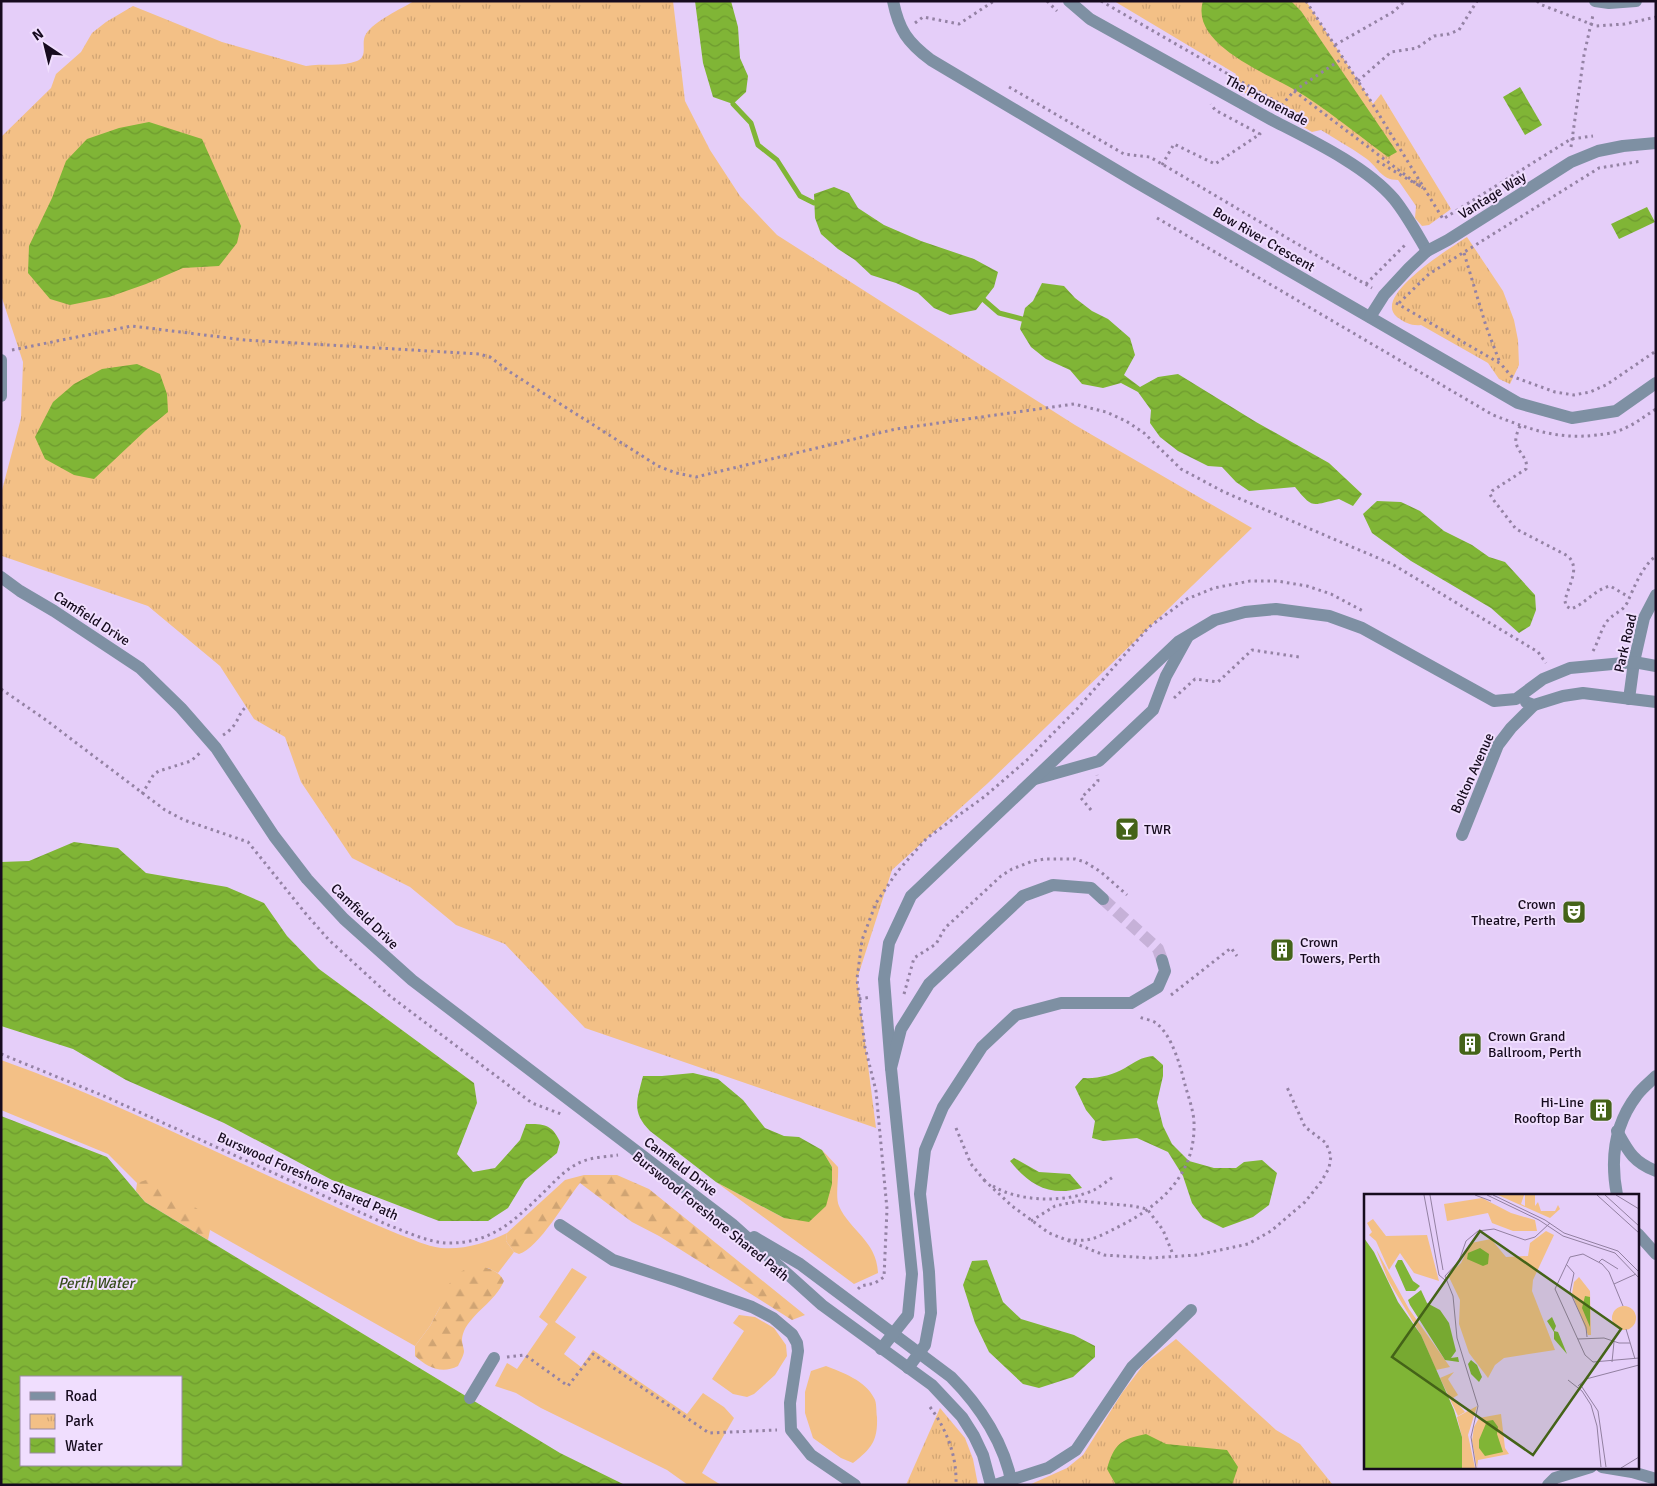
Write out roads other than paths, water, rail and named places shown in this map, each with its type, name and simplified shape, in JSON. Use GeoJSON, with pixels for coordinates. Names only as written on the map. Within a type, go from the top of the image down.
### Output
{"type":"FeatureCollection","features":[{"type":"Feature","properties":{"kind":"street","name":"Bow River Crescent"},"geometry":{"type":"LineString","coordinates":[[893,1],[897,20],[904,36],[914,47],[931,60],[1136,182],[1518,403],[1572,418],[1616,411],[1656,383]]}},
{"type":"Feature","properties":{"kind":"street","name":"The Promenade"},"geometry":{"type":"LineString","coordinates":[[1069,1],[1090,19],[1263,116],[1300,134],[1372,176],[1394,199],[1427,251]]}},
{"type":"Feature","properties":{"kind":"street"},"geometry":{"type":"LineString","coordinates":[[1595,1],[1609,3],[1636,1]]}},
{"type":"Feature","properties":{"kind":"street","name":"Vantage Way"},"geometry":{"type":"LineString","coordinates":[[1370,317],[1384,295],[1427,251],[1448,240],[1571,162],[1598,151],[1656,143]]}},
{"type":"Feature","properties":{"kind":"street"},"geometry":{"type":"LineString","coordinates":[[1,360],[1,396]]}},
{"type":"Feature","properties":{"kind":"street","name":"Camfield Drive"},"geometry":{"type":"LineString","coordinates":[[1,577],[140,668],[181,708],[212,744],[274,836],[307,879],[344,919],[412,980],[732,1224],[822,1305],[932,1386],[962,1417],[974,1436],[983,1455],[993,1485]]}},
{"type":"Feature","properties":{"kind":"street"},"geometry":{"type":"LineString","coordinates":[[1,588],[20,591]]}},
{"type":"Feature","properties":{"kind":"street","name":"Park Road"},"geometry":{"type":"LineString","coordinates":[[1629,699],[1634,662],[1644,618],[1656,595]]}},
{"type":"Feature","properties":{"kind":"street"},"geometry":{"type":"LineString","coordinates":[[882,1349],[908,1315],[912,1274],[891,1068],[884,978],[889,943],[911,896],[1178,642],[1216,620],[1245,612],[1276,609],[1329,616],[1362,628],[1494,701],[1516,699],[1534,705]]}},
{"type":"Feature","properties":{"kind":"street"},"geometry":{"type":"LineString","coordinates":[[1033,780],[1099,761],[1153,710],[1166,676],[1188,636]]}},
{"type":"Feature","properties":{"kind":"street"},"geometry":{"type":"LineString","coordinates":[[1516,699],[1537,683],[1557,672],[1583,666],[1634,662],[1656,666]]}},
{"type":"Feature","properties":{"kind":"street","name":"Bolton Avenue"},"geometry":{"type":"LineString","coordinates":[[1462,835],[1498,745],[1510,728],[1534,705],[1556,697],[1584,693],[1656,702]]}},
{"type":"Feature","properties":{"kind":"street"},"geometry":{"type":"LineString","coordinates":[[891,1068],[901,1029],[929,984],[1023,896],[1053,885],[1091,888],[1103,899]]}},
{"type":"Feature","properties":{"kind":"street"},"geometry":{"type":"LineString","coordinates":[[908,1368],[925,1345],[931,1313],[929,1272],[920,1194],[925,1150],[943,1107],[982,1047],[1016,1015],[1061,1003],[1131,1003],[1158,988],[1165,971],[1162,960]]}},
{"type":"Feature","properties":{"kind":"street"},"geometry":{"type":"LineString","coordinates":[[1618,1194],[1613,1173],[1617,1131],[1636,1096],[1656,1076]]}},
{"type":"Feature","properties":{"kind":"street"},"geometry":{"type":"LineString","coordinates":[[1617,1131],[1630,1155],[1644,1166],[1656,1171]]}},
{"type":"Feature","properties":{"kind":"street","name":"Camfield Drive"},"geometry":{"type":"LineString","coordinates":[[732,1224],[800,1264],[951,1377],[982,1413],[1004,1458],[1011,1482]]}},
{"type":"Feature","properties":{"kind":"street"},"geometry":{"type":"LineString","coordinates":[[560,1225],[613,1260],[752,1307],[773,1318],[792,1334],[797,1343],[798,1351],[790,1402],[791,1430],[811,1455],[855,1485]]}},
{"type":"Feature","properties":{"kind":"street"},"geometry":{"type":"LineString","coordinates":[[1640,1236],[1656,1254]]}},
{"type":"Feature","properties":{"kind":"street"},"geometry":{"type":"LineString","coordinates":[[993,1485],[1011,1482],[1048,1468],[1076,1450],[1132,1367],[1191,1310]]}},
{"type":"Feature","properties":{"kind":"street"},"geometry":{"type":"LineString","coordinates":[[470,1398],[494,1358]]}},
{"type":"Feature","properties":{"kind":"street"},"geometry":{"type":"LineString","coordinates":[[1548,1485],[1555,1478],[1588,1468]]}},
{"type":"Feature","properties":{"kind":"street"},"geometry":{"type":"LineString","coordinates":[[1608,1468],[1632,1472],[1656,1480]]}},
{"type":"Feature","properties":{"kind":"street"},"geometry":{"type":"LineString","coordinates":[[1649,1485],[1652,1481],[1656,1480]]}},
{"type":"Feature","properties":{"kind":"water"},"geometry":{"type":"Polygon","coordinates":[[[695,1],[731,1],[738,27],[740,58],[748,76],[746,92],[733,104],[713,97],[703,63],[695,1]]]}},
{"type":"Feature","properties":{"kind":"water"},"geometry":{"type":"Polygon","coordinates":[[[1203,1],[1291,1],[1301,11],[1397,152],[1388,157],[1305,96],[1256,69],[1221,46],[1209,32],[1202,17],[1203,1]]]}},
{"type":"Feature","properties":{"kind":"water"},"geometry":{"type":"Polygon","coordinates":[[[1520,87],[1542,125],[1525,135],[1503,97],[1520,87]]]}},
{"type":"Feature","properties":{"kind":"water"},"geometry":{"type":"Polygon","coordinates":[[[149,122],[202,139],[241,226],[237,243],[219,266],[183,268],[109,297],[70,305],[50,299],[28,273],[29,246],[52,198],[66,161],[87,139],[119,128],[149,122]]]}},
{"type":"Feature","properties":{"kind":"water"},"geometry":{"type":"Polygon","coordinates":[[[834,187],[849,193],[858,208],[884,225],[921,241],[974,259],[998,272],[994,287],[976,310],[950,315],[934,308],[918,293],[871,275],[821,234],[815,218],[814,194],[834,187]]]}},
{"type":"Feature","properties":{"kind":"water"},"geometry":{"type":"Polygon","coordinates":[[[1647,207],[1655,222],[1619,239],[1611,224],[1647,207]]]}},
{"type":"Feature","properties":{"kind":"water"},"geometry":{"type":"Polygon","coordinates":[[[1042,283],[1064,286],[1075,298],[1092,311],[1108,319],[1130,338],[1135,355],[1124,375],[1140,387],[1158,377],[1178,374],[1256,422],[1329,463],[1362,494],[1353,506],[1339,499],[1314,504],[1306,499],[1295,487],[1249,491],[1236,482],[1222,467],[1208,466],[1178,451],[1160,437],[1150,423],[1151,410],[1138,392],[1121,383],[1103,388],[1082,384],[1070,370],[1046,359],[1031,347],[1020,329],[1025,308],[1033,301],[1042,283]]]}},
{"type":"Feature","properties":{"kind":"water"},"geometry":{"type":"Polygon","coordinates":[[[137,364],[160,374],[167,394],[168,412],[94,479],[74,475],[45,459],[35,437],[53,402],[74,384],[102,369],[137,364]]]}},
{"type":"Feature","properties":{"kind":"water"},"geometry":{"type":"Polygon","coordinates":[[[1377,501],[1401,502],[1420,511],[1444,531],[1472,545],[1489,557],[1505,562],[1535,595],[1536,610],[1530,626],[1519,633],[1491,608],[1411,561],[1372,533],[1363,514],[1377,501]]]}},
{"type":"Feature","properties":{"kind":"water"},"geometry":{"type":"Polygon","coordinates":[[[74,842],[118,848],[146,873],[227,887],[264,903],[287,936],[319,969],[474,1083],[477,1103],[457,1154],[473,1172],[495,1168],[520,1140],[526,1124],[538,1124],[550,1128],[560,1142],[557,1153],[525,1180],[508,1208],[488,1221],[439,1221],[332,1180],[224,1123],[126,1080],[73,1049],[1,1026],[1,862],[29,861],[74,842]]]}},
{"type":"Feature","properties":{"kind":"water"},"geometry":{"type":"Polygon","coordinates":[[[1153,1056],[1163,1065],[1163,1076],[1157,1102],[1163,1126],[1172,1144],[1189,1161],[1214,1168],[1236,1168],[1244,1162],[1262,1160],[1277,1173],[1269,1205],[1253,1217],[1223,1228],[1203,1218],[1192,1203],[1183,1176],[1168,1152],[1137,1138],[1103,1141],[1092,1138],[1095,1121],[1086,1110],[1075,1087],[1083,1078],[1110,1075],[1141,1059],[1153,1056]]]}},
{"type":"Feature","properties":{"kind":"water"},"geometry":{"type":"Polygon","coordinates":[[[693,1073],[718,1079],[743,1100],[765,1128],[784,1136],[799,1137],[822,1150],[832,1167],[832,1184],[826,1206],[809,1222],[784,1218],[716,1182],[650,1131],[644,1124],[640,1118],[637,1105],[643,1076],[693,1073]]]}},
{"type":"Feature","properties":{"kind":"water","name":"Perth Water"},"geometry":{"type":"Polygon","coordinates":[[[1,1116],[107,1157],[145,1202],[560,1453],[625,1485],[1,1485],[1,1116]]]}},
{"type":"Feature","properties":{"kind":"water"},"geometry":{"type":"Polygon","coordinates":[[[1014,1158],[1039,1172],[1070,1174],[1082,1188],[1060,1191],[1042,1187],[1033,1183],[1018,1170],[1010,1161],[1014,1158]]]}},
{"type":"Feature","properties":{"kind":"water"},"geometry":{"type":"Polygon","coordinates":[[[987,1260],[1003,1302],[1021,1319],[1074,1335],[1095,1346],[1095,1357],[1073,1377],[1039,1388],[1023,1384],[989,1352],[975,1323],[963,1285],[972,1261],[987,1260]]]}},
{"type":"Feature","properties":{"kind":"water"},"geometry":{"type":"Polygon","coordinates":[[[1146,1434],[1166,1444],[1227,1450],[1238,1467],[1232,1485],[1116,1485],[1107,1469],[1116,1448],[1130,1438],[1146,1434]]]}},
{"type":"Feature","properties":{"kind":"waterway"},"geometry":{"type":"LineString","coordinates":[[733,104],[751,123],[758,145],[777,160],[800,196],[814,203]]}},
{"type":"Feature","properties":{"kind":"waterway"},"geometry":{"type":"LineString","coordinates":[[984,300],[999,313],[1022,319]]}},
{"type":"Feature","properties":{"kind":"tunnel"},"geometry":{"type":"LineString","coordinates":[[1103,899],[1158,949],[1162,960]]}},
{"type":"Feature","properties":{"kind":"place","name":"TWR"},"geometry":{"type":"Point","coordinates":[1127,829]}},
{"type":"Feature","properties":{"kind":"place","name":"Crown Theatre, Perth"},"geometry":{"type":"Point","coordinates":[1574,912]}},
{"type":"Feature","properties":{"kind":"place","name":"Crown Towers, Perth"},"geometry":{"type":"Point","coordinates":[1282,950]}},
{"type":"Feature","properties":{"kind":"place","name":"Crown Grand Ballroom, Perth"},"geometry":{"type":"Point","coordinates":[1470,1044]}},
{"type":"Feature","properties":{"kind":"place","name":"Hi-Line Rooftop Bar"},"geometry":{"type":"Point","coordinates":[1601,1110]}}]}
